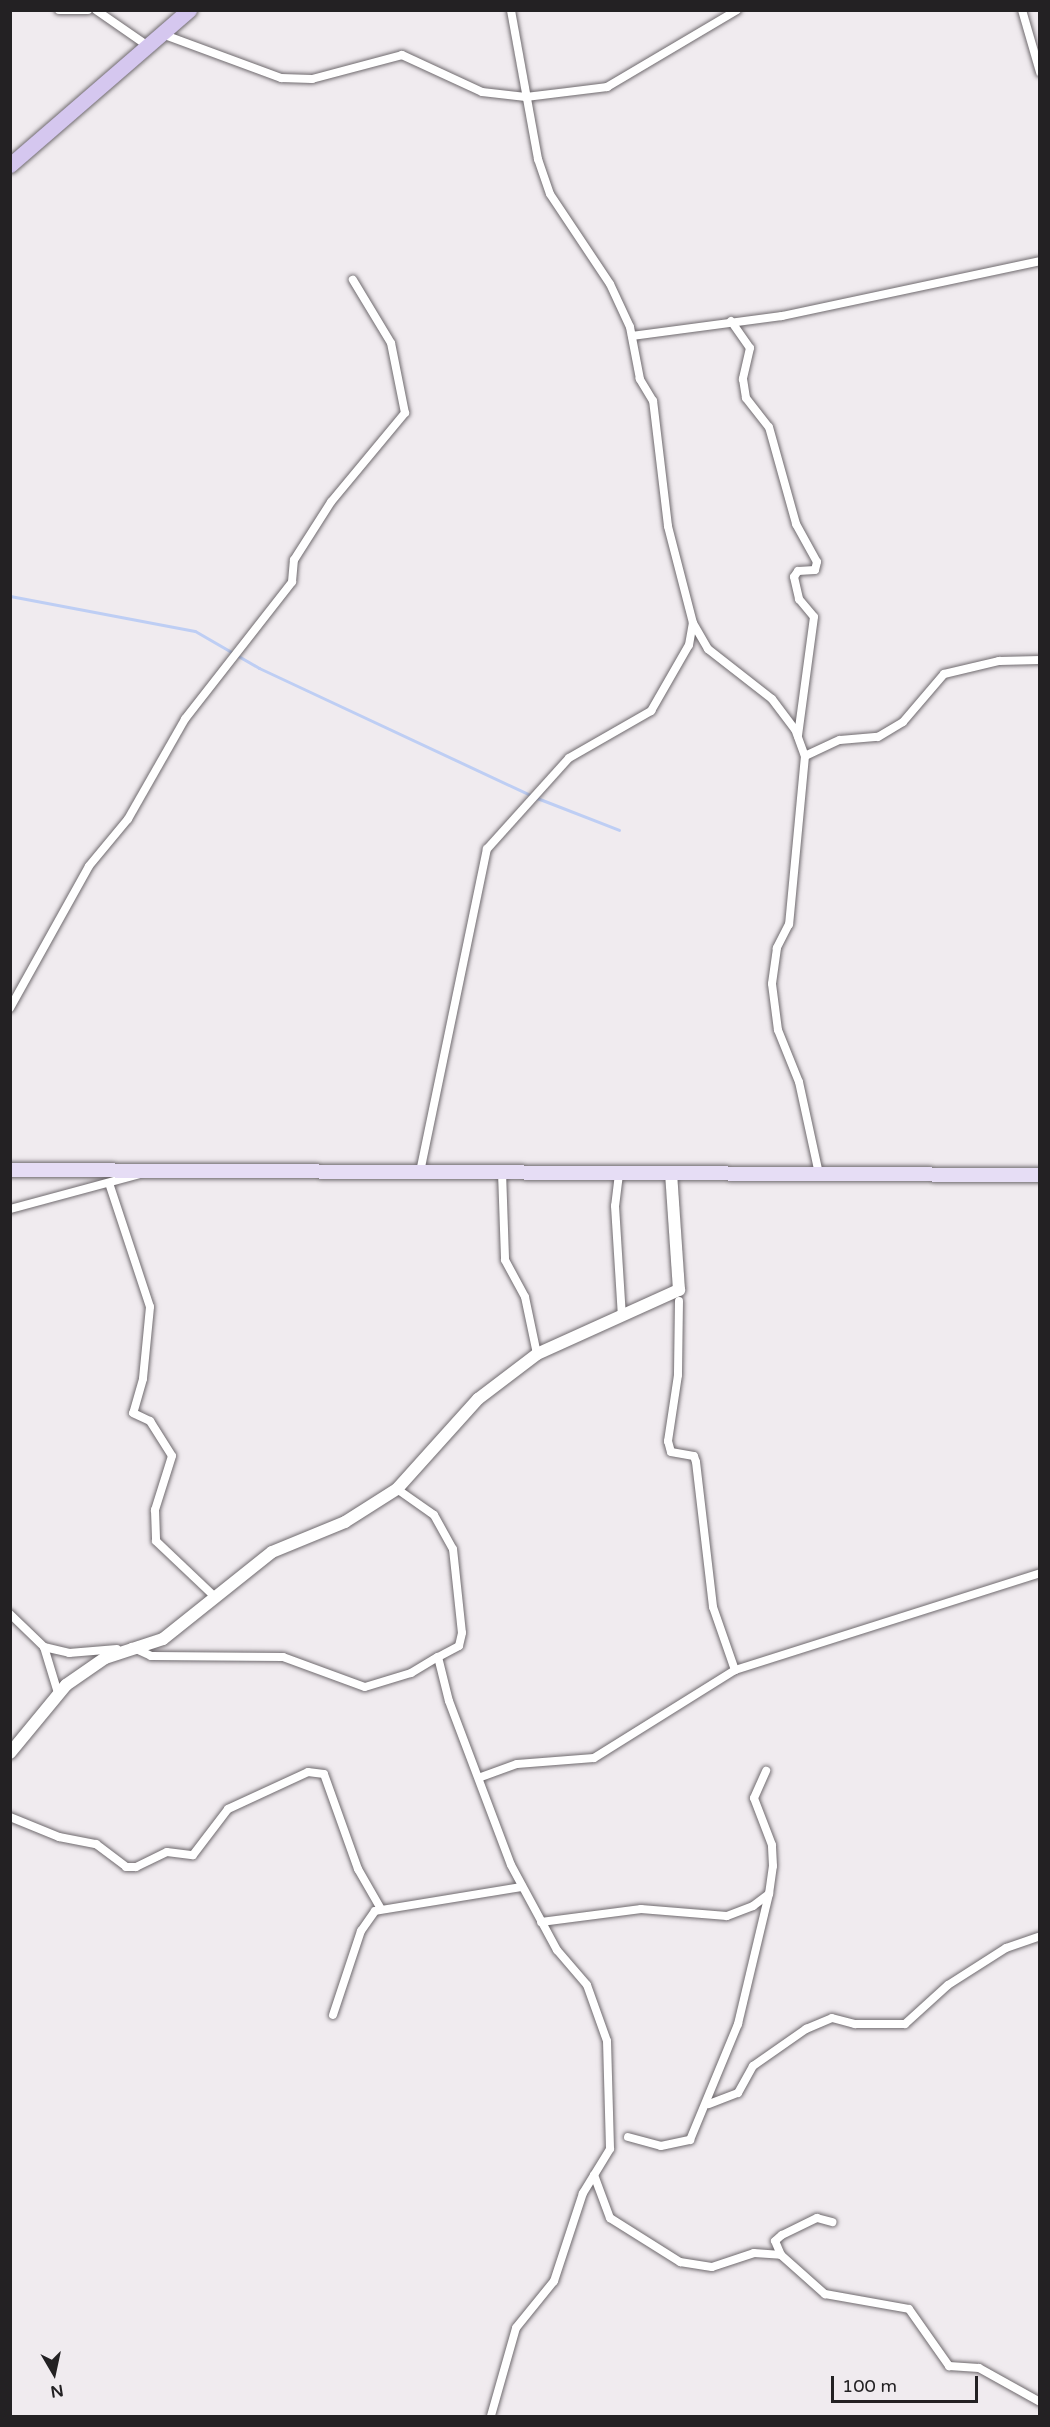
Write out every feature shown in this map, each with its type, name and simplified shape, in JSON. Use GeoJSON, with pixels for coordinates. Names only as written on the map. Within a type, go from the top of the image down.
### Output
{"type":"FeatureCollection","features":[{"type":"Feature","properties":{"kind":"highway"},"geometry":{"type":"LineString","coordinates":[[10,165],[189,10]]}},
{"type":"Feature","properties":{"kind":"main road"},"geometry":{"type":"LineString","coordinates":[[10,1170],[156,1168],[619,1174],[671,1172],[1040,1175]]}},
{"type":"Feature","properties":{"kind":"street"},"geometry":{"type":"LineString","coordinates":[[59,10],[88,10]]}},
{"type":"Feature","properties":{"kind":"street"},"geometry":{"type":"LineString","coordinates":[[96,10],[148,46]]}},
{"type":"Feature","properties":{"kind":"street"},"geometry":{"type":"LineString","coordinates":[[511,10],[526,97],[550,194],[610,284],[632,336],[636,367],[658,422],[668,526],[693,623],[708,649],[772,699],[798,736],[805,756],[789,924],[777,948],[772,984],[778,1030],[799,1082],[819,1174]]}},
{"type":"Feature","properties":{"kind":"street"},"geometry":{"type":"LineString","coordinates":[[162,34],[281,78],[312,79],[402,55],[482,92],[526,97],[607,87],[737,10]]}},
{"type":"Feature","properties":{"kind":"street"},"geometry":{"type":"LineString","coordinates":[[1022,10],[1040,72]]}},
{"type":"Feature","properties":{"kind":"street"},"geometry":{"type":"LineString","coordinates":[[632,336],[782,316],[1040,261]]}},
{"type":"Feature","properties":{"kind":"street"},"geometry":{"type":"LineString","coordinates":[[10,1008],[70,896],[128,819],[185,719],[292,582],[294,560],[331,502],[405,413],[391,343],[354,280]]}},
{"type":"Feature","properties":{"kind":"street"},"geometry":{"type":"LineString","coordinates":[[731,321],[750,348],[743,379],[746,398],[770,427],[796,524],[817,562],[815,570],[798,571],[794,577],[800,599],[814,617],[798,736]]}},
{"type":"Feature","properties":{"kind":"street"},"geometry":{"type":"LineString","coordinates":[[420,1172],[487,849],[569,758],[651,711],[689,645],[693,623]]}},
{"type":"Feature","properties":{"kind":"street"},"geometry":{"type":"LineString","coordinates":[[805,756],[840,740],[878,737],[903,722],[944,674],[999,660],[1040,660]]}},
{"type":"Feature","properties":{"kind":"street"},"geometry":{"type":"LineString","coordinates":[[10,1209],[110,1186],[156,1168]]}},
{"type":"Feature","properties":{"kind":"street"},"geometry":{"type":"LineString","coordinates":[[502,1172],[505,1260],[525,1297],[537,1354]]}},
{"type":"Feature","properties":{"kind":"street"},"geometry":{"type":"LineString","coordinates":[[44,1647],[69,1653],[130,1647],[163,1639],[272,1552],[345,1522],[397,1489],[478,1400],[537,1354],[622,1319],[679,1290],[671,1172]]}},
{"type":"Feature","properties":{"kind":"street"},"geometry":{"type":"LineString","coordinates":[[619,1174],[615,1206],[622,1319]]}},
{"type":"Feature","properties":{"kind":"street"},"geometry":{"type":"LineString","coordinates":[[110,1186],[150,1308],[143,1379],[133,1413],[150,1421],[172,1456],[155,1510],[156,1541],[216,1598]]}},
{"type":"Feature","properties":{"kind":"street"},"geometry":{"type":"LineString","coordinates":[[679,1301],[678,1375],[668,1442],[671,1452],[694,1456],[696,1462],[713,1607],[735,1670]]}},
{"type":"Feature","properties":{"kind":"street"},"geometry":{"type":"LineString","coordinates":[[130,1647],[151,1656],[283,1657],[365,1687],[411,1673],[459,1646],[462,1633],[454,1554],[434,1515],[397,1489]]}},
{"type":"Feature","properties":{"kind":"street"},"geometry":{"type":"LineString","coordinates":[[481,1777],[517,1764],[594,1758],[735,1670],[1040,1574]]}},
{"type":"Feature","properties":{"kind":"street"},"geometry":{"type":"LineString","coordinates":[[10,1614],[44,1647],[60,1688],[55,1701]]}},
{"type":"Feature","properties":{"kind":"street"},"geometry":{"type":"LineString","coordinates":[[10,1753],[66,1685],[130,1647]]}},
{"type":"Feature","properties":{"kind":"street"},"geometry":{"type":"LineString","coordinates":[[438,1657],[449,1701],[481,1777],[490,1814],[522,1887],[541,1922],[587,1985],[607,2041],[610,2149],[580,2202],[560,2270],[516,2328],[491,2416]]}},
{"type":"Feature","properties":{"kind":"street"},"geometry":{"type":"LineString","coordinates":[[628,2137],[675,2147],[690,2140],[709,2104],[738,2024],[769,1894],[772,1845],[754,1798],[766,1771]]}},
{"type":"Feature","properties":{"kind":"street"},"geometry":{"type":"LineString","coordinates":[[10,1817],[96,1844],[126,1867],[136,1867],[167,1852],[193,1856],[228,1809],[308,1772],[324,1774],[358,1869],[381,1909]]}},
{"type":"Feature","properties":{"kind":"street"},"geometry":{"type":"LineString","coordinates":[[333,2015],[361,1931],[381,1909],[522,1887]]}},
{"type":"Feature","properties":{"kind":"street"},"geometry":{"type":"LineString","coordinates":[[541,1922],[641,1909],[727,1916],[769,1894]]}},
{"type":"Feature","properties":{"kind":"street"},"geometry":{"type":"LineString","coordinates":[[709,2104],[738,2093],[753,2066],[806,2029],[832,2018],[905,2024],[948,1985],[1006,1948],[1040,1936]]}},
{"type":"Feature","properties":{"kind":"street"},"geometry":{"type":"LineString","coordinates":[[594,2175],[610,2218],[680,2262],[712,2267],[754,2253],[781,2255]]}},
{"type":"Feature","properties":{"kind":"street"},"geometry":{"type":"LineString","coordinates":[[832,2222],[817,2218],[782,2235],[775,2241],[781,2255],[825,2294],[909,2309],[950,2366],[979,2368],[1040,2402]]}},
{"type":"Feature","properties":{"kind":"waterway"},"geometry":{"type":"LineString","coordinates":[[10,596],[195,631],[259,668],[537,798],[619,830]]}}]}
